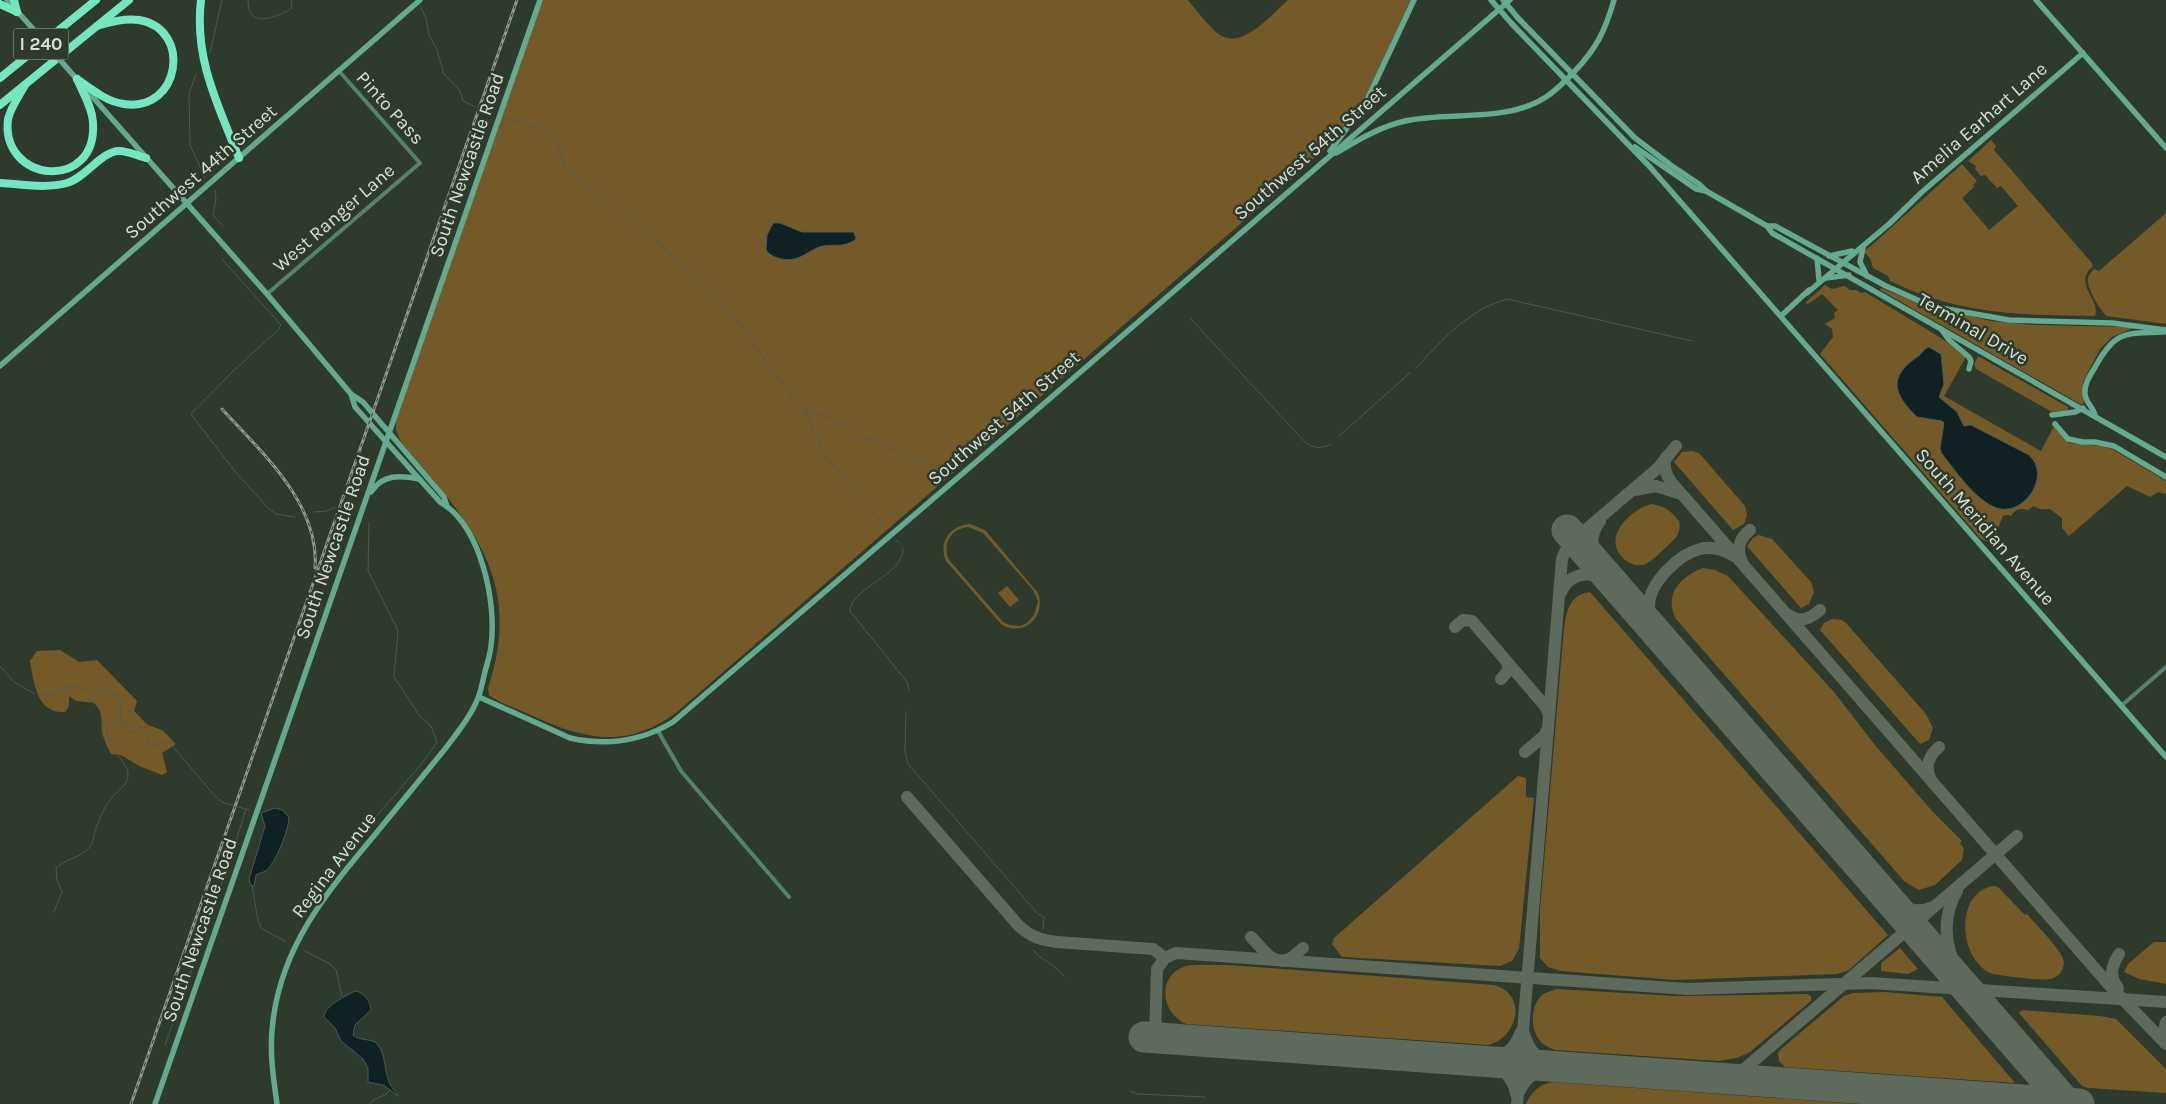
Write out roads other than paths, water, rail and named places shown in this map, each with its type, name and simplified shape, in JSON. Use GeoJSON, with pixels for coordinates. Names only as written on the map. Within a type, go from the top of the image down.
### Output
{"type":"FeatureCollection","features":[{"type":"Feature","properties":{"kind":"highway"},"geometry":{"type":"LineString","coordinates":[[14,0],[17,12]]}},
{"type":"Feature","properties":{"kind":"highway"},"geometry":{"type":"LineString","coordinates":[[78,14],[85,0]]}},
{"type":"Feature","properties":{"kind":"highway","name":"I 240"},"geometry":{"type":"LineString","coordinates":[[1,76],[96,0]]}},
{"type":"Feature","properties":{"kind":"highway","name":"I 240"},"geometry":{"type":"LineString","coordinates":[[0,105],[129,0]]}},
{"type":"Feature","properties":{"kind":"highway"},"geometry":{"type":"LineString","coordinates":[[201,0],[200,40],[205,70],[240,158]]}},
{"type":"Feature","properties":{"kind":"highway"},"geometry":{"type":"LineString","coordinates":[[0,4],[17,12]]}},
{"type":"Feature","properties":{"kind":"highway"},"geometry":{"type":"LineString","coordinates":[[77,79],[106,98],[131,105],[141,104],[155,98],[171,79],[173,54],[167,38],[156,28],[145,22],[128,19],[97,26]]}},
{"type":"Feature","properties":{"kind":"highway"},"geometry":{"type":"LineString","coordinates":[[25,85],[9,118],[7,131],[11,146],[25,165],[40,171],[56,172],[63,171],[77,163],[87,151],[92,137],[91,111],[77,79]]}},
{"type":"Feature","properties":{"kind":"highway"},"geometry":{"type":"LineString","coordinates":[[0,183],[46,186],[62,184],[82,176],[113,152],[126,152],[146,158]]}},
{"type":"Feature","properties":{"kind":"main road"},"geometry":{"type":"LineString","coordinates":[[7,0],[186,205],[267,294],[351,394],[363,402],[444,497],[447,506]]}},
{"type":"Feature","properties":{"kind":"main road","name":"Southwest 44th Street"},"geometry":{"type":"LineString","coordinates":[[0,366],[420,0]]}},
{"type":"Feature","properties":{"kind":"main road","name":"South Newcastle Road"},"geometry":{"type":"LineString","coordinates":[[155,1104],[540,0]]}},
{"type":"Feature","properties":{"kind":"main road"},"geometry":{"type":"LineString","coordinates":[[1323,160],[1366,102],[1414,0]]}},
{"type":"Feature","properties":{"kind":"main road"},"geometry":{"type":"LineString","coordinates":[[1491,0],[1566,81],[1618,133]]}},
{"type":"Feature","properties":{"kind":"main road"},"geometry":{"type":"LineString","coordinates":[[1503,0],[1572,73]]}},
{"type":"Feature","properties":{"kind":"main road","name":"Southwest 54th Street"},"geometry":{"type":"LineString","coordinates":[[479,698],[570,738],[584,741],[600,743],[628,741],[658,731],[690,708],[1510,0]]}},
{"type":"Feature","properties":{"kind":"main road"},"geometry":{"type":"LineString","coordinates":[[1323,160],[1358,140],[1389,126],[1426,117],[1494,113],[1524,108],[1546,98],[1566,81],[1598,44],[1614,0]]}},
{"type":"Feature","properties":{"kind":"main road"},"geometry":{"type":"LineString","coordinates":[[2036,0],[2166,148]]}},
{"type":"Feature","properties":{"kind":"main road","name":"Amelia Earhart Lane"},"geometry":{"type":"LineString","coordinates":[[1842,262],[1864,246],[1895,216],[2083,53]]}},
{"type":"Feature","properties":{"kind":"main road","name":"Terminal Drive"},"geometry":{"type":"LineString","coordinates":[[1572,73],[1635,138],[1706,191],[1767,226],[1772,233],[2083,408],[2166,457]]}},
{"type":"Feature","properties":{"kind":"main road","name":"Terminal Drive"},"geometry":{"type":"LineString","coordinates":[[1618,133],[1679,179],[1696,189],[1706,191]]}},
{"type":"Feature","properties":{"kind":"main road","name":"South Meridian Avenue"},"geometry":{"type":"LineString","coordinates":[[1618,133],[1782,316],[2166,758]]}},
{"type":"Feature","properties":{"kind":"main road","name":"Amelia Earhart Lane"},"geometry":{"type":"LineString","coordinates":[[1808,292],[1826,278],[1852,251],[1895,216]]}},
{"type":"Feature","properties":{"kind":"main road","name":"Terminal Drive"},"geometry":{"type":"LineString","coordinates":[[1767,226],[1775,226],[1867,276],[1922,302],[1975,315],[2025,322],[2112,323],[2166,331]]}},
{"type":"Feature","properties":{"kind":"main road"},"geometry":{"type":"LineString","coordinates":[[1864,246],[1860,262],[1867,276]]}},
{"type":"Feature","properties":{"kind":"main road"},"geometry":{"type":"LineString","coordinates":[[1829,256],[1852,251]]}},
{"type":"Feature","properties":{"kind":"main road"},"geometry":{"type":"LineString","coordinates":[[1816,258],[1819,280]]}},
{"type":"Feature","properties":{"kind":"main road","name":"Amelia Earhart Lane"},"geometry":{"type":"LineString","coordinates":[[1782,316],[1819,280],[1836,268]]}},
{"type":"Feature","properties":{"kind":"main road"},"geometry":{"type":"LineString","coordinates":[[1826,278],[1849,275]]}},
{"type":"Feature","properties":{"kind":"main road"},"geometry":{"type":"LineString","coordinates":[[1940,327],[1949,340],[1969,357],[1971,361],[1969,369]]}},
{"type":"Feature","properties":{"kind":"main road"},"geometry":{"type":"LineString","coordinates":[[2095,415],[2087,401],[2085,392],[2087,380],[2105,349],[2115,340],[2133,332],[2166,331]]}},
{"type":"Feature","properties":{"kind":"main road"},"geometry":{"type":"LineString","coordinates":[[351,394],[355,407],[440,502],[447,506],[464,525],[481,560],[490,594],[491,646],[479,698]]}},
{"type":"Feature","properties":{"kind":"main road"},"geometry":{"type":"LineString","coordinates":[[2052,415],[2075,412],[2083,408]]}},
{"type":"Feature","properties":{"kind":"main road"},"geometry":{"type":"LineString","coordinates":[[2055,424],[2068,439],[2105,443],[2114,446],[2166,477]]}},
{"type":"Feature","properties":{"kind":"main road"},"geometry":{"type":"LineString","coordinates":[[366,500],[379,482],[389,477],[398,475],[419,479]]}},
{"type":"Feature","properties":{"kind":"main road","name":"Regina Avenue"},"geometry":{"type":"LineString","coordinates":[[277,1104],[270,1060],[273,1021],[282,978],[299,937],[312,914],[445,749],[479,698]]}},
{"type":"Feature","properties":{"kind":"street","name":"Pinto Pass"},"geometry":{"type":"LineString","coordinates":[[339,71],[420,163]]}},
{"type":"Feature","properties":{"kind":"street","name":"West Ranger Lane"},"geometry":{"type":"LineString","coordinates":[[267,294],[420,163]]}},
{"type":"Feature","properties":{"kind":"street"},"geometry":{"type":"LineString","coordinates":[[2121,706],[2166,667]]}},
{"type":"Feature","properties":{"kind":"street"},"geometry":{"type":"LineString","coordinates":[[658,731],[680,771],[789,897]]}},
{"type":"Feature","properties":{"kind":"waterway"},"geometry":{"type":"LineString","coordinates":[[210,53],[222,0]]}},
{"type":"Feature","properties":{"kind":"waterway"},"geometry":{"type":"LineString","coordinates":[[248,0],[252,15],[264,19],[291,9],[292,0]]}},
{"type":"Feature","properties":{"kind":"waterway"},"geometry":{"type":"LineString","coordinates":[[420,6],[426,18],[429,35],[437,50],[444,74],[460,91],[463,101],[475,107]]}},
{"type":"Feature","properties":{"kind":"waterway"},"geometry":{"type":"LineString","coordinates":[[196,74],[189,94],[190,145],[205,178]]}},
{"type":"Feature","properties":{"kind":"waterway"},"geometry":{"type":"LineString","coordinates":[[486,110],[493,113]]}},
{"type":"Feature","properties":{"kind":"waterway"},"geometry":{"type":"LineString","coordinates":[[505,117],[549,134],[558,145],[563,161],[569,171],[633,222],[715,295],[733,315],[794,400],[804,409],[826,457],[885,527]]}},
{"type":"Feature","properties":{"kind":"waterway"},"geometry":{"type":"LineString","coordinates":[[215,190],[216,198],[213,215],[223,226]]}},
{"type":"Feature","properties":{"kind":"waterway"},"geometry":{"type":"LineString","coordinates":[[222,259],[281,325],[191,414],[233,469],[268,508],[276,514],[295,517]]}},
{"type":"Feature","properties":{"kind":"waterway"},"geometry":{"type":"LineString","coordinates":[[1416,368],[1446,336],[1468,318],[1480,310],[1507,299],[1692,341]]}},
{"type":"Feature","properties":{"kind":"waterway"},"geometry":{"type":"LineString","coordinates":[[1190,318],[1304,441],[1311,446],[1317,447],[1331,444]]}},
{"type":"Feature","properties":{"kind":"waterway"},"geometry":{"type":"LineString","coordinates":[[1338,437],[1411,372]]}},
{"type":"Feature","properties":{"kind":"waterway"},"geometry":{"type":"LineString","coordinates":[[805,409],[822,415],[891,449],[951,471]]}},
{"type":"Feature","properties":{"kind":"waterway"},"geometry":{"type":"LineString","coordinates":[[314,512],[327,511],[335,507]]}},
{"type":"Feature","properties":{"kind":"waterway"},"geometry":{"type":"LineString","coordinates":[[1988,527],[1992,515]]}},
{"type":"Feature","properties":{"kind":"waterway"},"geometry":{"type":"LineString","coordinates":[[340,859],[423,762],[437,742],[431,726],[419,715],[394,677],[398,631],[368,571],[369,523]]}},
{"type":"Feature","properties":{"kind":"waterway"},"geometry":{"type":"LineString","coordinates":[[896,540],[899,543]]}},
{"type":"Feature","properties":{"kind":"waterway"},"geometry":{"type":"LineString","coordinates":[[903,548],[896,566],[859,595],[850,611],[907,682],[909,691]]}},
{"type":"Feature","properties":{"kind":"waterway"},"geometry":{"type":"LineString","coordinates":[[0,666],[14,682],[35,694]]}},
{"type":"Feature","properties":{"kind":"waterway"},"geometry":{"type":"LineString","coordinates":[[40,694],[43,693],[48,696],[71,686],[96,693],[117,694],[121,701],[121,719],[127,731],[132,732],[141,727],[147,730],[147,740],[151,745],[169,742],[222,802],[249,810]]}},
{"type":"Feature","properties":{"kind":"waterway"},"geometry":{"type":"LineString","coordinates":[[906,712],[905,751],[908,764],[1037,913],[1044,917],[1043,929]]}},
{"type":"Feature","properties":{"kind":"waterway"},"geometry":{"type":"LineString","coordinates":[[54,912],[62,892],[57,880],[56,868],[89,848],[105,808],[128,778],[127,769],[111,744],[107,731],[109,725],[121,721]]}},
{"type":"Feature","properties":{"kind":"waterway"},"geometry":{"type":"LineString","coordinates":[[165,1045],[246,809]]}},
{"type":"Feature","properties":{"kind":"waterway"},"geometry":{"type":"LineString","coordinates":[[252,885],[258,921],[262,929],[285,941]]}},
{"type":"Feature","properties":{"kind":"waterway"},"geometry":{"type":"LineString","coordinates":[[303,950],[330,964],[336,970],[342,996]]}},
{"type":"Feature","properties":{"kind":"waterway"},"geometry":{"type":"LineString","coordinates":[[1033,950],[1064,976]]}},
{"type":"Feature","properties":{"kind":"waterway"},"geometry":{"type":"LineString","coordinates":[[370,1104],[373,1100],[385,1095],[390,1090]]}},
{"type":"Feature","properties":{"kind":"waterway"},"geometry":{"type":"LineString","coordinates":[[1130,1091],[1137,1094],[1205,1097]]}},
{"type":"Feature","properties":{"kind":"railway"},"geometry":{"type":"LineString","coordinates":[[131,1104],[517,0]]}},
{"type":"Feature","properties":{"kind":"railway"},"geometry":{"type":"LineString","coordinates":[[222,409],[270,462],[298,501],[308,522],[314,545],[315,568]]}}]}
